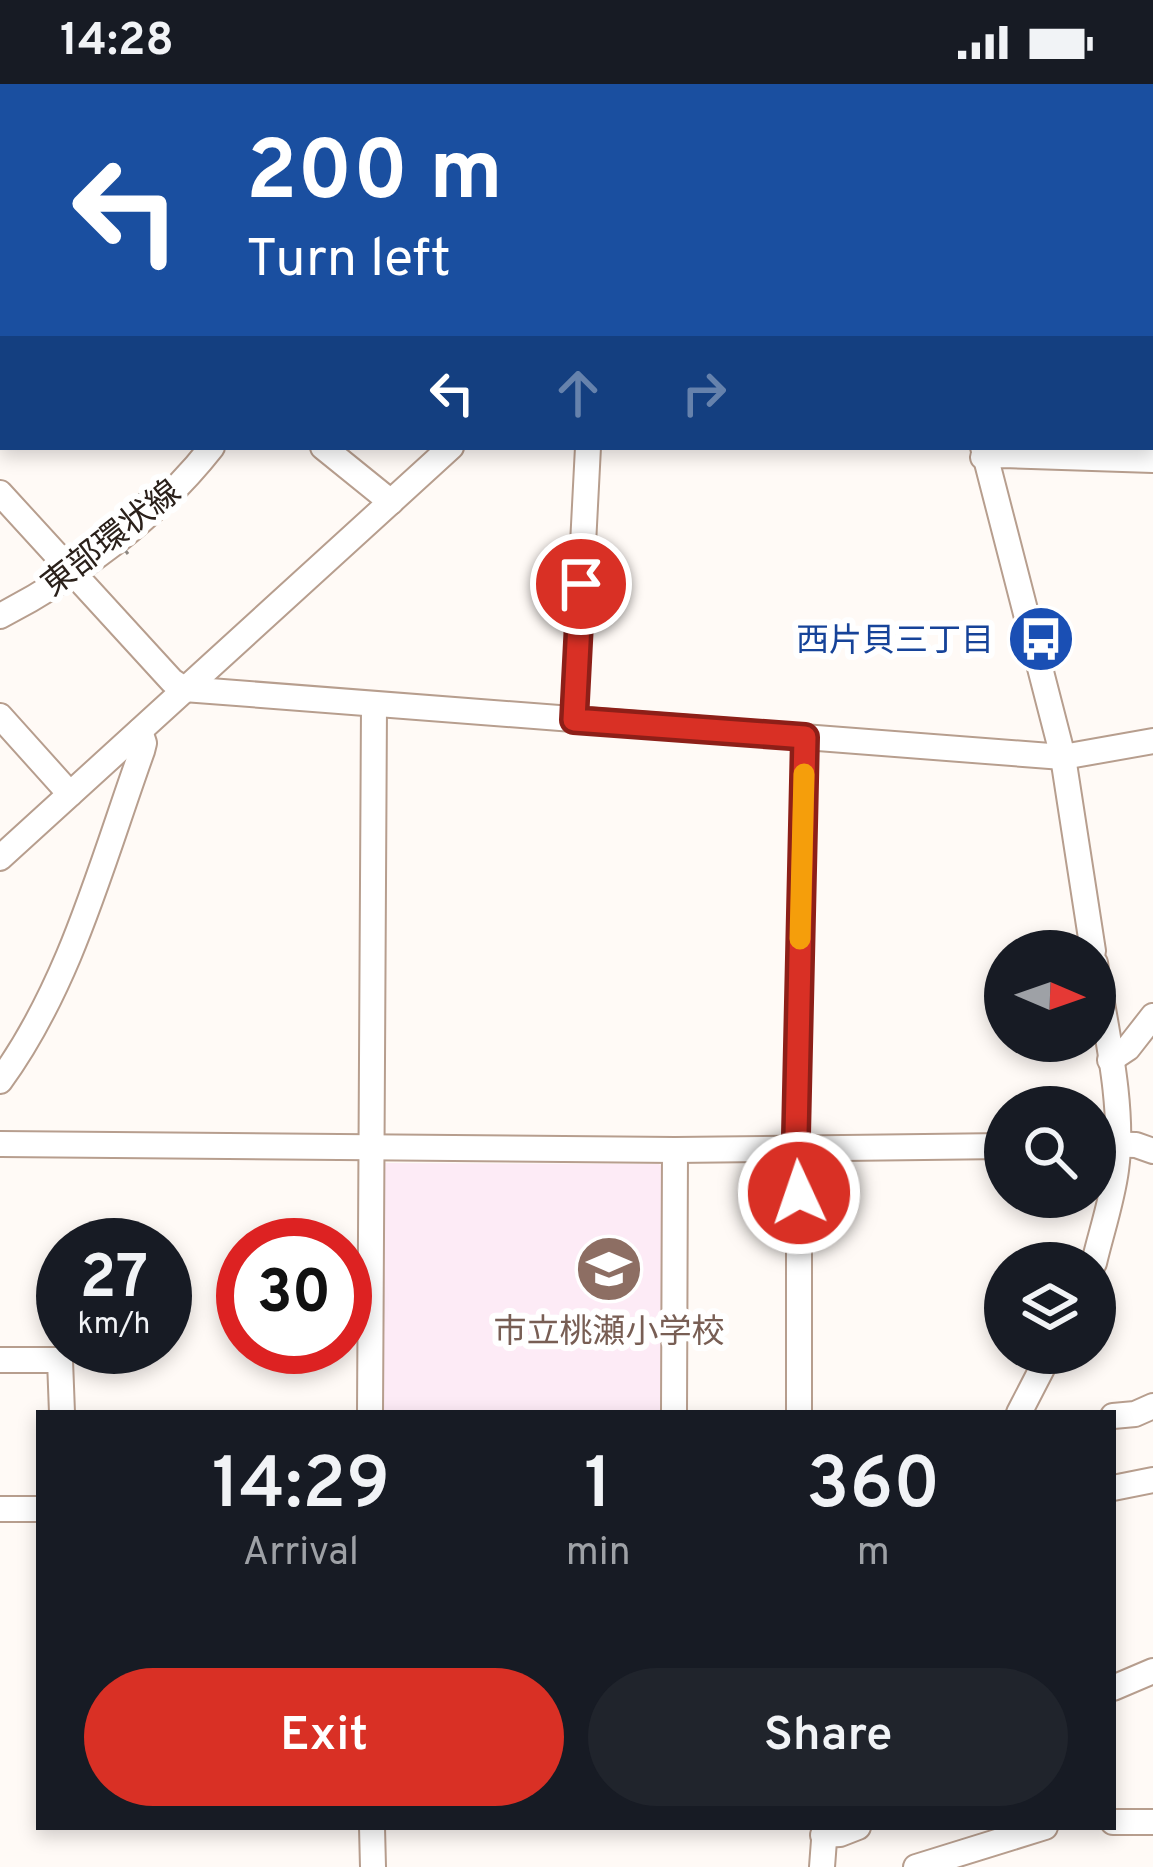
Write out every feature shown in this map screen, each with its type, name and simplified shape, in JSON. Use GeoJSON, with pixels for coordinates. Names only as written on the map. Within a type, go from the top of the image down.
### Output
{"type":"FeatureCollection","features":[{"type":"Feature","properties":{"kind":"street","name":"東部環状線"},"geometry":{"type":"LineString","coordinates":[[0,616],[70,562],[133,526],[209,450]]}},
{"type":"Feature","properties":{"kind":"street"},"geometry":{"type":"LineString","coordinates":[[327,450],[391,502]]}},
{"type":"Feature","properties":{"kind":"street"},"geometry":{"type":"LineString","coordinates":[[0,858],[448,450]]}},
{"type":"Feature","properties":{"kind":"street"},"geometry":{"type":"LineString","coordinates":[[574,720],[588,450]]}},
{"type":"Feature","properties":{"kind":"street"},"geometry":{"type":"LineString","coordinates":[[1090,930],[1063,757],[983,452],[1153,460]]}},
{"type":"Feature","properties":{"kind":"street"},"geometry":{"type":"LineString","coordinates":[[0,493],[70,562],[184,689],[1063,757],[1153,741]]}},
{"type":"Feature","properties":{"kind":"street"},"geometry":{"type":"LineString","coordinates":[[370,1410],[374,706]]}},
{"type":"Feature","properties":{"kind":"street"},"geometry":{"type":"LineString","coordinates":[[0,716],[70,794]]}},
{"type":"Feature","properties":{"kind":"street"},"geometry":{"type":"LineString","coordinates":[[0,1081],[62,969],[142,752],[140,731]]}},
{"type":"Feature","properties":{"kind":"street"},"geometry":{"type":"LineString","coordinates":[[799,1410],[796,1112],[805,737]]}},
{"type":"Feature","properties":{"kind":"street"},"geometry":{"type":"LineString","coordinates":[[1116,1056],[1153,1016]]}},
{"type":"Feature","properties":{"kind":"street"},"geometry":{"type":"LineString","coordinates":[[0,1144],[675,1150],[984,1146]]}},
{"type":"Feature","properties":{"kind":"street"},"geometry":{"type":"LineString","coordinates":[[1116,1145],[1153,1151]]}},
{"type":"Feature","properties":{"kind":"street"},"geometry":{"type":"LineString","coordinates":[[674,1410],[675,1150]]}},
{"type":"Feature","properties":{"kind":"street"},"geometry":{"type":"LineString","coordinates":[[0,1360],[60,1360],[62,1410]]}},
{"type":"Feature","properties":{"kind":"street"},"geometry":{"type":"LineString","coordinates":[[1021,1410],[1039,1374]]}},
{"type":"Feature","properties":{"kind":"street"},"geometry":{"type":"LineString","coordinates":[[1116,1416],[1153,1406]]}},
{"type":"Feature","properties":{"kind":"street"},"geometry":{"type":"LineString","coordinates":[[1116,1487],[1153,1480]]}},
{"type":"Feature","properties":{"kind":"street"},"geometry":{"type":"LineString","coordinates":[[0,1509],[36,1509]]}},
{"type":"Feature","properties":{"kind":"street"},"geometry":{"type":"LineString","coordinates":[[1116,1687],[1153,1671]]}},
{"type":"Feature","properties":{"kind":"street"},"geometry":{"type":"LineString","coordinates":[[1116,1822],[1153,1822]]}},
{"type":"Feature","properties":{"kind":"street"},"geometry":{"type":"LineString","coordinates":[[372,1830],[373,1867]]}},
{"type":"Feature","properties":{"kind":"street"},"geometry":{"type":"LineString","coordinates":[[916,1867],[989,1855],[1039,1830]]}},
{"type":"Feature","properties":{"kind":"street"},"geometry":{"type":"LineString","coordinates":[[822,1867],[824,1831]]}},
{"type":"Feature","properties":{"kind":"path"},"geometry":{"type":"LineString","coordinates":[[70,562],[153,482]]}},
{"type":"Feature","properties":{"kind":"path"},"geometry":{"type":"LineString","coordinates":[[106,525],[128,554]]}},
{"type":"Feature","properties":{"kind":"shaded area"},"geometry":{"type":"Polygon","coordinates":[[[659,1164],[664,1169],[663,1410],[378,1410],[380,1165],[659,1164]]]}},
{"type":"Feature","properties":{"kind":"slow traffic"},"geometry":{"type":"LineString","coordinates":[[800,939],[804,774]]}},
{"type":"Feature","properties":{"kind":"place","name":"西片貝三丁目"},"geometry":{"type":"Point","coordinates":[1041,639]}},
{"type":"Feature","properties":{"kind":"place","name":"市立桃瀬小学校"},"geometry":{"type":"Point","coordinates":[609,1269]}},
{"type":"Feature","properties":{"kind":"route"},"geometry":{"type":"LineString","coordinates":[[581,584],[574,720],[805,737],[796,1135],[799,1193]]}}]}
